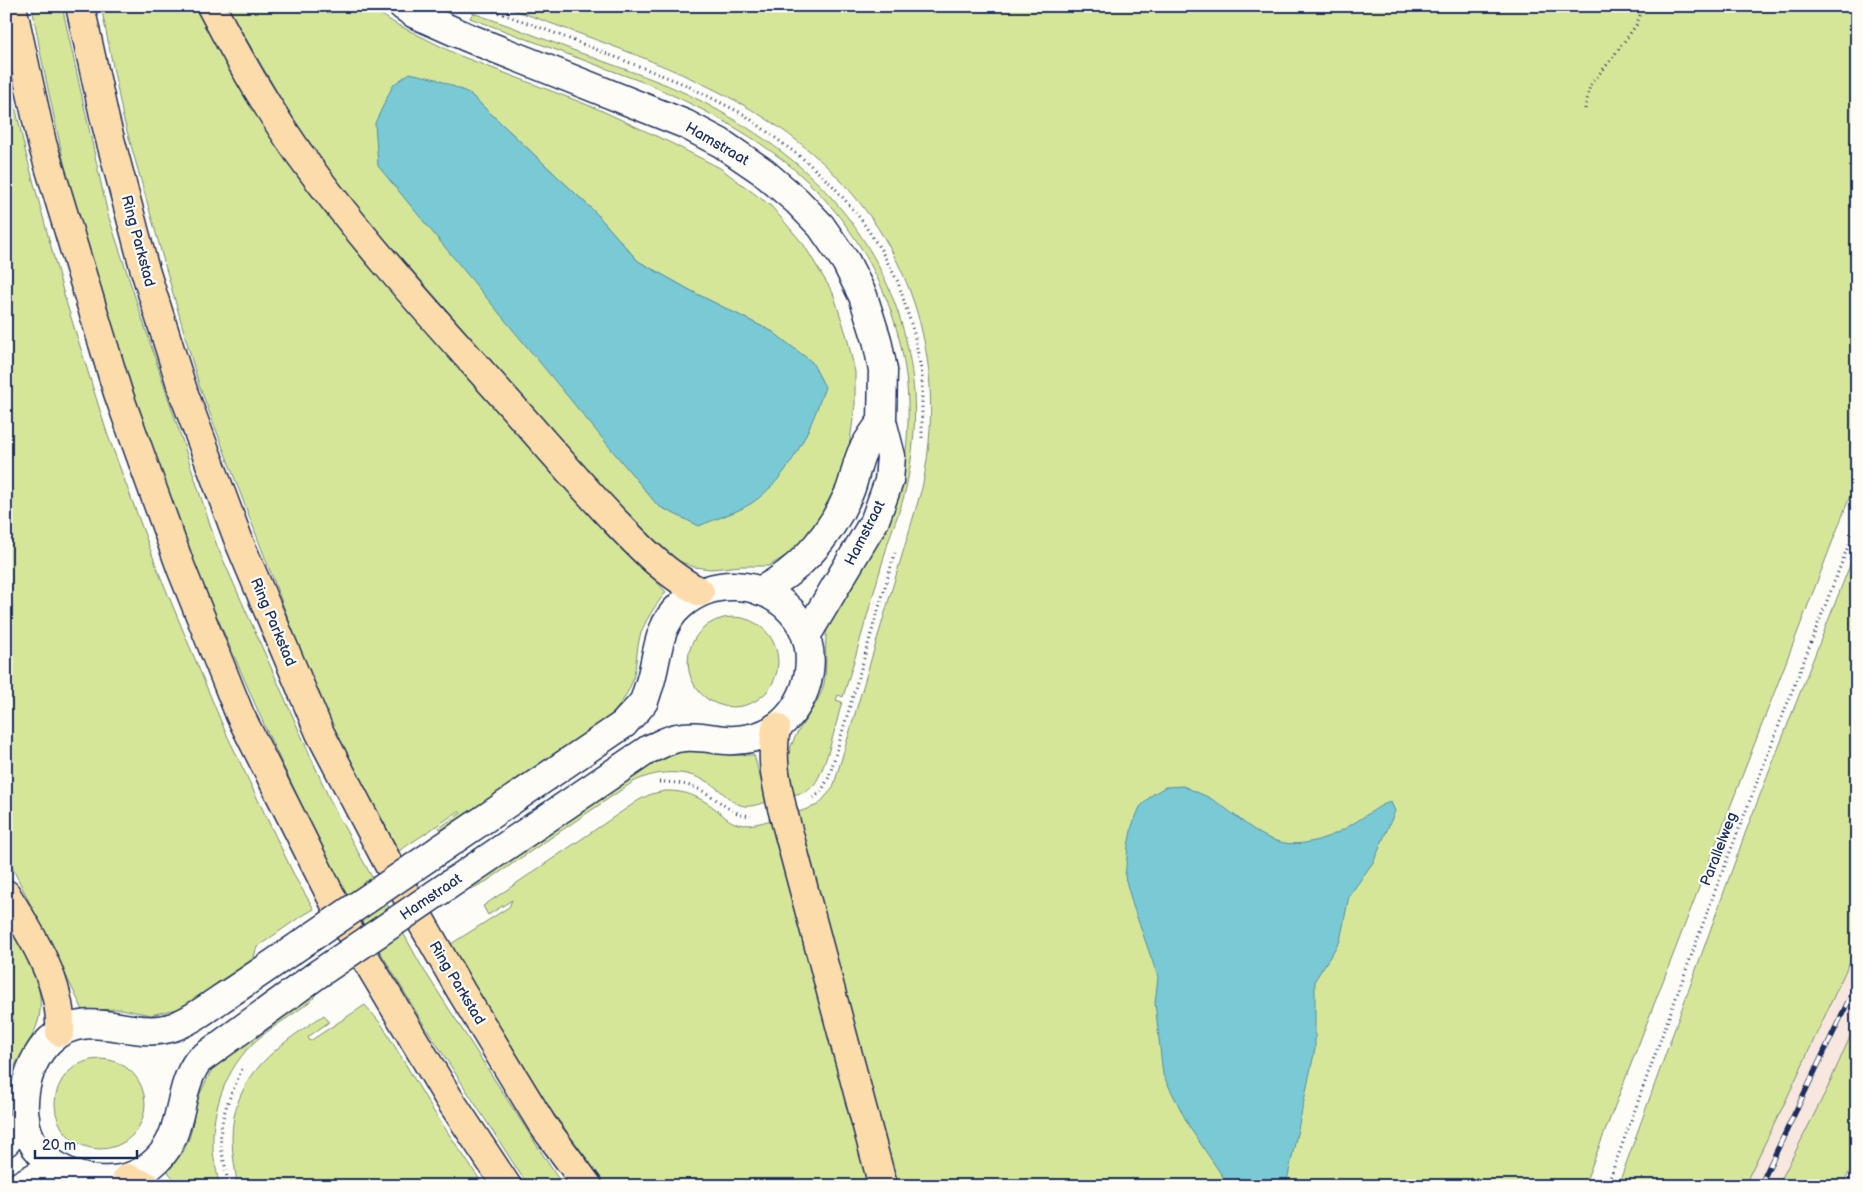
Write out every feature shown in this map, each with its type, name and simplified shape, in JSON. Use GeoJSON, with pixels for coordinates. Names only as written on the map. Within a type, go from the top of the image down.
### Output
{"type":"FeatureCollection","features":[{"type":"Feature","properties":{"kind":"highway"},"geometry":{"type":"LineString","coordinates":[[12,6],[42,143],[118,393],[181,568],[240,716],[346,924],[448,1097],[507,1186]]}},
{"type":"Feature","properties":{"kind":"highway","name":"Ring Parkstad"},"geometry":{"type":"LineString","coordinates":[[80,6],[106,120],[142,258],[184,394],[240,544],[312,715],[389,865],[461,991],[542,1124],[588,1186]]}},
{"type":"Feature","properties":{"kind":"highway"},"geometry":{"type":"LineString","coordinates":[[212,6],[242,63],[297,151],[382,258],[638,546],[657,564],[681,582],[700,592]]}},
{"type":"Feature","properties":{"kind":"highway"},"geometry":{"type":"LineString","coordinates":[[776,727],[773,746],[773,768],[782,808],[883,1186]]}},
{"type":"Feature","properties":{"kind":"highway"},"geometry":{"type":"LineString","coordinates":[[6,894],[37,949],[56,991],[61,1018],[60,1032]]}},
{"type":"Feature","properties":{"kind":"main road","name":"Hamstraat"},"geometry":{"type":"LineString","coordinates":[[403,6],[415,14],[469,38],[684,124],[721,143],[762,171],[796,201],[821,226],[846,262],[863,296],[877,340],[883,370],[882,421],[892,456],[889,481],[875,520],[806,636]]}},
{"type":"Feature","properties":{"kind":"main road"},"geometry":{"type":"LineString","coordinates":[[760,591],[777,582],[807,558],[826,534],[849,492],[862,451],[882,421]]}},
{"type":"Feature","properties":{"kind":"main road","name":"Hamstraat"},"geometry":{"type":"LineString","coordinates":[[725,585],[750,587],[760,591],[773,596],[793,613],[806,636],[810,661],[807,686],[795,709],[776,727],[752,738],[727,740],[703,736],[677,738],[649,749],[318,974],[198,1061],[186,1083],[175,1132],[165,1152],[137,1182],[88,1179],[60,1169],[38,1151],[30,1136],[25,1118],[24,1099],[27,1080],[40,1051],[60,1032],[76,1026],[90,1024],[153,1030],[173,1027],[194,1017],[624,724],[644,700],[664,626],[679,606],[700,592],[725,585]]}},
{"type":"Feature","properties":{"kind":"main road"},"geometry":{"type":"LineString","coordinates":[[6,1142],[25,1118]]}},
{"type":"Feature","properties":{"kind":"main road"},"geometry":{"type":"LineString","coordinates":[[18,1186],[44,1172],[60,1169]]}},
{"type":"Feature","properties":{"kind":"path"},"geometry":{"type":"LineString","coordinates":[[1585,109],[1590,85],[1637,24],[1643,6]]}},
{"type":"Feature","properties":{"kind":"path","name":"Parallelweg"},"geometry":{"type":"LineString","coordinates":[[1606,1186],[1715,891],[1857,523]]}},
{"type":"Feature","properties":{"kind":"path"},"geometry":{"type":"LineString","coordinates":[[227,1186],[228,1179],[221,1146],[221,1126],[224,1109],[244,1067]]}},
{"type":"Feature","properties":{"kind":"path"},"geometry":{"type":"LineString","coordinates":[[1850,1186],[1857,1175]]}},
{"type":"Feature","properties":{"kind":"shaded area"},"geometry":{"type":"Polygon","coordinates":[[[1857,946],[1857,1021],[1827,1089],[1778,1186],[1744,1186],[1787,1098],[1857,946]]]}},
{"type":"Feature","properties":{"kind":"green space"},"geometry":{"type":"Polygon","coordinates":[[[32,6],[62,6],[108,215],[217,546],[333,807],[422,967],[563,1186],[529,1186],[521,1175],[421,1020],[338,881],[269,736],[190,555],[129,379],[73,205],[32,6]]]}},
{"type":"Feature","properties":{"kind":"green space"},"geometry":{"type":"Polygon","coordinates":[[[101,6],[201,6],[226,49],[623,545],[666,592],[642,630],[630,686],[624,699],[610,716],[599,726],[441,830],[439,828],[461,813],[459,811],[399,851],[327,720],[199,385],[123,117],[101,6]]]}},
{"type":"Feature","properties":{"kind":"green space"},"geometry":{"type":"Polygon","coordinates":[[[227,6],[368,6],[396,24],[458,55],[598,109],[671,143],[720,168],[771,206],[804,245],[833,293],[847,337],[855,372],[855,405],[843,472],[831,505],[797,549],[769,566],[711,569],[694,567],[676,560],[662,550],[637,526],[569,450],[348,197],[291,116],[227,6]],[[469,93],[378,166],[773,332],[697,294],[638,261],[594,211],[469,93]]]}},
{"type":"Feature","properties":{"kind":"green space"},"geometry":{"type":"Polygon","coordinates":[[[504,6],[1857,6],[1857,478],[1584,1186],[899,1186],[879,1121],[842,977],[793,814],[818,805],[833,788],[922,488],[930,427],[929,369],[918,314],[898,263],[870,216],[833,173],[789,135],[738,102],[710,87],[623,50],[504,6]]]}},
{"type":"Feature","properties":{"kind":"green space"},"geometry":{"type":"Polygon","coordinates":[[[473,13],[690,95],[756,133],[807,173],[836,203],[856,228],[873,256],[887,285],[899,315],[913,378],[915,411],[910,466],[902,503],[888,543],[843,697],[838,695],[836,700],[842,702],[830,748],[816,782],[806,791],[789,796],[788,757],[795,738],[821,694],[826,667],[826,632],[831,616],[871,555],[888,515],[901,474],[907,445],[907,391],[904,359],[886,298],[857,242],[839,216],[800,174],[760,143],[716,117],[671,94],[470,18],[473,13]]]}},
{"type":"Feature","properties":{"kind":"green space"},"geometry":{"type":"Polygon","coordinates":[[[6,66],[26,154],[64,295],[107,433],[159,573],[225,731],[296,879],[314,909],[257,947],[252,963],[189,1006],[151,1015],[121,1009],[83,1010],[6,855],[6,66]]]}},
{"type":"Feature","properties":{"kind":"green space"},"geometry":{"type":"Polygon","coordinates":[[[1857,547],[1857,946],[1744,1186],[1618,1186],[1746,831],[1857,547]]]}},
{"type":"Feature","properties":{"kind":"green space"},"geometry":{"type":"Polygon","coordinates":[[[733,617],[750,621],[765,630],[774,645],[778,662],[774,679],[765,694],[750,703],[733,707],[716,703],[701,694],[692,679],[688,662],[692,645],[701,630],[716,621],[733,617]]]}},
{"type":"Feature","properties":{"kind":"green space"},"geometry":{"type":"Polygon","coordinates":[[[692,751],[730,755],[754,755],[767,802],[749,806],[740,805],[708,782],[688,774],[666,773],[644,777],[633,782],[487,881],[471,889],[469,885],[649,762],[670,754],[692,751]]]}},
{"type":"Feature","properties":{"kind":"green space"},"geometry":{"type":"Polygon","coordinates":[[[665,791],[681,792],[696,797],[736,823],[744,825],[756,824],[771,820],[876,1186],[607,1186],[551,1110],[477,991],[451,944],[509,907],[512,900],[488,915],[483,906],[639,800],[651,794],[665,791]]]}},
{"type":"Feature","properties":{"kind":"green space"},"geometry":{"type":"Polygon","coordinates":[[[14,931],[37,982],[40,1008],[38,1022],[32,1036],[11,1075],[6,1103],[6,934],[14,931]]]}},
{"type":"Feature","properties":{"kind":"green space"},"geometry":{"type":"Polygon","coordinates":[[[315,994],[316,996],[310,1001],[264,1034],[241,1057],[232,1070],[219,1100],[213,1132],[213,1153],[219,1186],[180,1186],[168,1172],[183,1152],[190,1136],[197,1100],[211,1071],[221,1059],[315,994]]]}},
{"type":"Feature","properties":{"kind":"green space"},"geometry":{"type":"Polygon","coordinates":[[[365,1005],[382,1025],[434,1112],[484,1186],[237,1186],[232,1145],[234,1117],[240,1097],[249,1080],[274,1051],[324,1015],[329,1022],[308,1037],[310,1041],[365,1005]]]}},
{"type":"Feature","properties":{"kind":"green space"},"geometry":{"type":"Polygon","coordinates":[[[1857,1021],[1857,1160],[1841,1186],[1778,1186],[1827,1089],[1857,1021]]]}},
{"type":"Feature","properties":{"kind":"green space"},"geometry":{"type":"Polygon","coordinates":[[[100,1059],[109,1060],[125,1067],[137,1079],[144,1095],[144,1113],[137,1129],[125,1141],[109,1148],[100,1149],[91,1148],[75,1141],[63,1129],[56,1113],[55,1104],[56,1095],[63,1079],[75,1067],[91,1060],[100,1059]]]}},
{"type":"Feature","properties":{"kind":"water"},"geometry":{"type":"Polygon","coordinates":[[[410,73],[436,79],[469,93],[594,211],[638,261],[697,294],[773,332],[812,362],[825,387],[798,451],[778,480],[766,492],[752,503],[699,526],[658,506],[378,166],[375,123],[393,85],[410,73]]]}},
{"type":"Feature","properties":{"kind":"water"},"geometry":{"type":"Polygon","coordinates":[[[1183,786],[1223,806],[1261,834],[1274,840],[1288,843],[1305,843],[1330,836],[1391,802],[1395,811],[1374,861],[1349,896],[1340,941],[1315,980],[1315,1049],[1288,1176],[1284,1186],[1229,1186],[1190,1128],[1163,1075],[1155,1003],[1158,977],[1125,877],[1132,826],[1140,807],[1152,795],[1165,787],[1183,786]]]}},
{"type":"Feature","properties":{"kind":"railway"},"geometry":{"type":"LineString","coordinates":[[1760,1186],[1857,983]]}}]}
